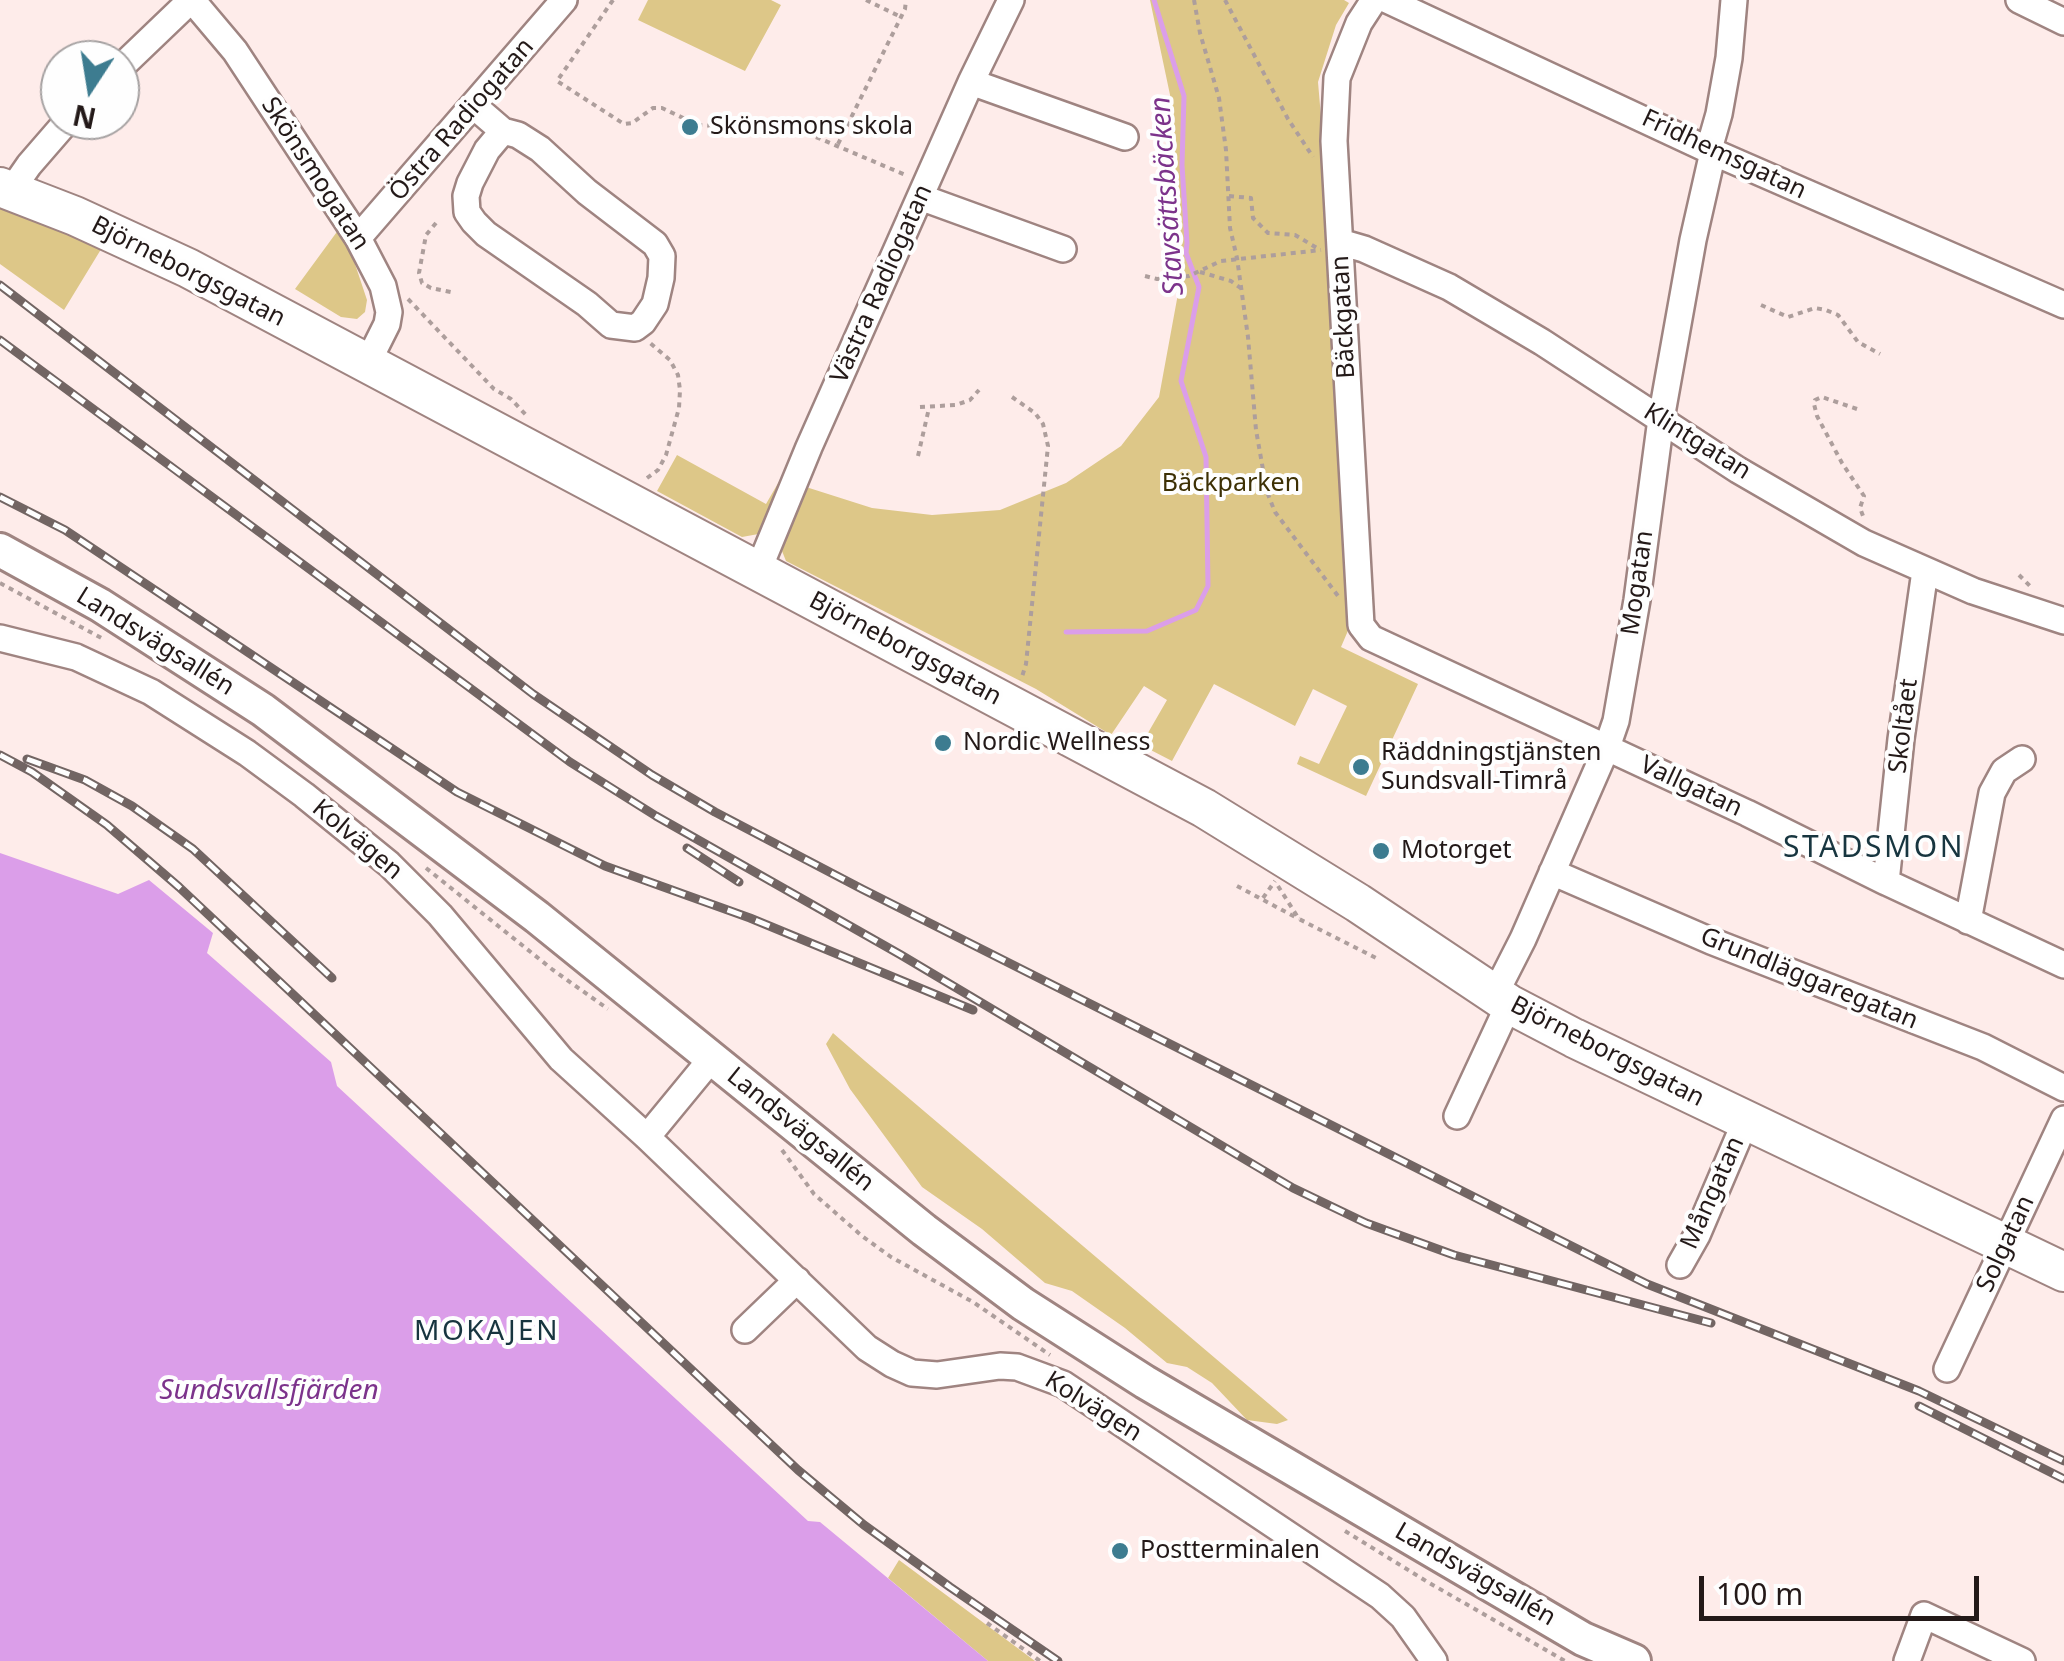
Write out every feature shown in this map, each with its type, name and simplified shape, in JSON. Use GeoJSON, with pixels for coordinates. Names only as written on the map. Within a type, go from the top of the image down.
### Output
{"type":"FeatureCollection","features":[{"type":"Feature","properties":{"kind":"highway","name":"Björneborgsgatan"},"geometry":{"type":"LineString","coordinates":[[6,189],[188,268],[1204,808],[1502,999],[1574,1038],[2064,1272]]}},
{"type":"Feature","properties":{"kind":"main road","name":"Landsvägsallén"},"geometry":{"type":"LineString","coordinates":[[0,550],[100,605],[264,710],[536,917],[924,1230],[1023,1304],[1145,1382],[1583,1638],[1634,1661]]}},
{"type":"Feature","properties":{"kind":"street"},"geometry":{"type":"LineString","coordinates":[[140,49],[191,0]]}},
{"type":"Feature","properties":{"kind":"street","name":"Skönsmogatan"},"geometry":{"type":"LineString","coordinates":[[191,0],[235,52],[358,238],[383,286],[389,312],[387,324],[367,364]]}},
{"type":"Feature","properties":{"kind":"street","name":"Östra Radiogatan"},"geometry":{"type":"LineString","coordinates":[[358,238],[564,0]]}},
{"type":"Feature","properties":{"kind":"street","name":"Västra Radiogatan"},"geometry":{"type":"LineString","coordinates":[[758,571],[809,447],[1011,0]]}},
{"type":"Feature","properties":{"kind":"street","name":"Bäckgatan"},"geometry":{"type":"LineString","coordinates":[[1366,632],[1330,246],[1338,193],[1334,141],[1338,78],[1359,22],[1374,0]]}},
{"type":"Feature","properties":{"kind":"street","name":"Fridhemsgatan"},"geometry":{"type":"LineString","coordinates":[[1387,0],[1711,150],[2064,305]]}},
{"type":"Feature","properties":{"kind":"street","name":"Mogatan"},"geometry":{"type":"LineString","coordinates":[[1457,1116],[1616,721],[1661,420],[1726,77],[1734,0]]}},
{"type":"Feature","properties":{"kind":"street"},"geometry":{"type":"LineString","coordinates":[[2019,0],[2064,22]]}},
{"type":"Feature","properties":{"kind":"street"},"geometry":{"type":"LineString","coordinates":[[971,82],[1125,137]]}},
{"type":"Feature","properties":{"kind":"street"},"geometry":{"type":"LineString","coordinates":[[474,106],[503,131],[518,135],[540,150],[586,192],[655,244],[662,256],[655,304],[635,328],[610,324],[486,234],[467,212],[470,183],[487,150],[503,131]]}},
{"type":"Feature","properties":{"kind":"street"},"geometry":{"type":"LineString","coordinates":[[6,189],[50,140]]}},
{"type":"Feature","properties":{"kind":"street"},"geometry":{"type":"LineString","coordinates":[[923,190],[1063,249]]}},
{"type":"Feature","properties":{"kind":"street","name":"Klintgatan"},"geometry":{"type":"LineString","coordinates":[[1330,246],[1364,249],[1448,287],[1542,342],[1738,470],[1864,543],[1973,591],[2064,621]]}},
{"type":"Feature","properties":{"kind":"street","name":"Skoltået"},"geometry":{"type":"LineString","coordinates":[[1886,882],[1925,571]]}},
{"type":"Feature","properties":{"kind":"street","name":"Vallgatan"},"geometry":{"type":"LineString","coordinates":[[1366,632],[2064,965]]}},
{"type":"Feature","properties":{"kind":"street","name":"Kolvägen"},"geometry":{"type":"LineString","coordinates":[[0,638],[76,657],[151,692],[304,795],[388,864],[440,915],[560,1059],[868,1348],[912,1373],[936,1375],[1017,1367],[1062,1384],[1380,1596],[1403,1617],[1434,1661]]}},
{"type":"Feature","properties":{"kind":"street"},"geometry":{"type":"LineString","coordinates":[[1968,921],[1992,793],[2004,771],[2022,759]]}},
{"type":"Feature","properties":{"kind":"street","name":"Grundläggaregatan"},"geometry":{"type":"LineString","coordinates":[[1552,872],[1711,941],[1982,1047],[2064,1088]]}},
{"type":"Feature","properties":{"kind":"street"},"geometry":{"type":"LineString","coordinates":[[646,1137],[712,1058]]}},
{"type":"Feature","properties":{"kind":"street","name":"Solgatan"},"geometry":{"type":"LineString","coordinates":[[1947,1369],[2064,1119]]}},
{"type":"Feature","properties":{"kind":"street","name":"Mångatan"},"geometry":{"type":"LineString","coordinates":[[1680,1265],[1697,1235],[1746,1120]]}},
{"type":"Feature","properties":{"kind":"street"},"geometry":{"type":"LineString","coordinates":[[745,1330],[797,1280]]}},
{"type":"Feature","properties":{"kind":"street"},"geometry":{"type":"LineString","coordinates":[[1907,1661],[1924,1615],[2022,1661]]}},
{"type":"Feature","properties":{"kind":"path"},"geometry":{"type":"LineString","coordinates":[[613,0],[557,81],[624,124],[653,108],[662,108],[698,125],[804,132],[923,190]]}},
{"type":"Feature","properties":{"kind":"path"},"geometry":{"type":"LineString","coordinates":[[866,0],[902,17]]}},
{"type":"Feature","properties":{"kind":"path"},"geometry":{"type":"LineString","coordinates":[[837,146],[902,17],[906,0]]}},
{"type":"Feature","properties":{"kind":"path"},"geometry":{"type":"LineString","coordinates":[[1194,0],[1219,98],[1230,228],[1238,258],[1256,430],[1267,492],[1275,512],[1366,632]]}},
{"type":"Feature","properties":{"kind":"path"},"geometry":{"type":"LineString","coordinates":[[1225,0],[1288,119],[1338,193]]}},
{"type":"Feature","properties":{"kind":"path"},"geometry":{"type":"LineString","coordinates":[[1227,196],[1252,198],[1253,218],[1268,233],[1295,235],[1330,246]]}},
{"type":"Feature","properties":{"kind":"path"},"geometry":{"type":"LineString","coordinates":[[436,223],[426,235],[419,272],[422,283],[454,293]]}},
{"type":"Feature","properties":{"kind":"path"},"geometry":{"type":"LineString","coordinates":[[1146,276],[1189,276],[1221,261],[1330,246]]}},
{"type":"Feature","properties":{"kind":"path"},"geometry":{"type":"LineString","coordinates":[[1200,272],[1242,289]]}},
{"type":"Feature","properties":{"kind":"path"},"geometry":{"type":"LineString","coordinates":[[400,292],[494,389],[511,399],[528,417]]}},
{"type":"Feature","properties":{"kind":"path"},"geometry":{"type":"LineString","coordinates":[[1761,305],[1788,317],[1814,308],[1826,310],[1838,315],[1858,342],[1880,354]]}},
{"type":"Feature","properties":{"kind":"path"},"geometry":{"type":"LineString","coordinates":[[635,328],[670,360],[680,390],[666,456],[658,470],[647,478]]}},
{"type":"Feature","properties":{"kind":"path"},"geometry":{"type":"LineString","coordinates":[[920,406],[956,405],[970,400],[979,390]]}},
{"type":"Feature","properties":{"kind":"path"},"geometry":{"type":"LineString","coordinates":[[1008,704],[1026,664],[1048,446],[1043,424],[1035,413],[1012,397]]}},
{"type":"Feature","properties":{"kind":"path"},"geometry":{"type":"LineString","coordinates":[[1857,409],[1822,397],[1814,404],[1834,448],[1864,496],[1860,508],[1864,543]]}},
{"type":"Feature","properties":{"kind":"path"},"geometry":{"type":"LineString","coordinates":[[918,456],[929,408]]}},
{"type":"Feature","properties":{"kind":"path"},"geometry":{"type":"LineString","coordinates":[[1262,900],[1281,869]]}},
{"type":"Feature","properties":{"kind":"path"},"geometry":{"type":"LineString","coordinates":[[1275,881],[1299,919]]}},
{"type":"Feature","properties":{"kind":"path"},"geometry":{"type":"LineString","coordinates":[[1236,886],[1376,958]]}},
{"type":"Feature","properties":{"kind":"path"},"geometry":{"type":"LineString","coordinates":[[988,1623],[1040,1661]]}},
{"type":"Feature","properties":{"kind":"green space"},"geometry":{"type":"Polygon","coordinates":[[[648,0],[771,0],[781,5],[745,71],[638,20],[648,0]]]}},
{"type":"Feature","properties":{"kind":"green space","name":"Bäckparken"},"geometry":{"type":"Polygon","coordinates":[[[1150,0],[1349,3],[1336,25],[1318,82],[1333,257],[1350,626],[1341,647],[1418,684],[1366,796],[1297,764],[1300,756],[1319,764],[1347,706],[1313,689],[1295,726],[1214,684],[1172,761],[1141,745],[1167,700],[1144,686],[1111,735],[1036,689],[786,561],[782,551],[806,487],[872,508],[932,515],[1000,510],[1066,483],[1121,446],[1159,397],[1182,272],[1166,161],[1173,109],[1150,0]]]}},
{"type":"Feature","properties":{"kind":"green space"},"geometry":{"type":"Polygon","coordinates":[[[0,207],[103,246],[64,310],[0,264],[0,207]]]}},
{"type":"Feature","properties":{"kind":"green space"},"geometry":{"type":"Polygon","coordinates":[[[339,229],[348,243],[367,300],[365,312],[357,319],[341,317],[295,289],[339,229]]]}},
{"type":"Feature","properties":{"kind":"green space"},"geometry":{"type":"Polygon","coordinates":[[[807,433],[764,533],[742,537],[657,491],[677,455],[766,504],[807,433]]]}},
{"type":"Feature","properties":{"kind":"green space"},"geometry":{"type":"Polygon","coordinates":[[[833,1033],[1288,1420],[1277,1424],[1247,1420],[1212,1383],[1187,1367],[1167,1363],[1072,1291],[1045,1283],[982,1229],[922,1187],[850,1089],[826,1044],[833,1033]]]}},
{"type":"Feature","properties":{"kind":"green space"},"geometry":{"type":"Polygon","coordinates":[[[899,1560],[1035,1661],[988,1661],[888,1578],[899,1560]]]}},
{"type":"Feature","properties":{"kind":"water","name":"Sundsvallsfjärden"},"geometry":{"type":"Polygon","coordinates":[[[0,853],[118,894],[149,880],[213,933],[207,953],[331,1062],[337,1086],[808,1521],[820,1522],[988,1661],[0,1661],[0,853]]]}},
{"type":"Feature","properties":{"kind":"waterway","name":"Stavsättsbäcken"},"geometry":{"type":"LineString","coordinates":[[1066,632],[1147,631],[1196,610],[1208,586],[1206,457],[1181,381],[1199,287],[1186,253],[1184,96],[1154,0]]}},
{"type":"Feature","properties":{"kind":"railway"},"geometry":{"type":"LineString","coordinates":[[0,285],[533,694],[652,775],[715,812],[1647,1284],[1919,1391],[2064,1461]]}},
{"type":"Feature","properties":{"kind":"railway"},"geometry":{"type":"LineString","coordinates":[[0,340],[570,762],[1293,1188],[1366,1223],[1454,1255],[1711,1323]]}},
{"type":"Feature","properties":{"kind":"railway"},"geometry":{"type":"LineString","coordinates":[[0,497],[65,530],[457,792],[605,866],[750,918],[973,1010]]}},
{"type":"Feature","properties":{"kind":"railway"},"geometry":{"type":"LineString","coordinates":[[0,755],[32,772],[107,825],[179,887],[798,1470],[864,1525],[1058,1661]]}},
{"type":"Feature","properties":{"kind":"railway"},"geometry":{"type":"LineString","coordinates":[[27,759],[85,780],[132,806],[193,849],[332,978]]}},
{"type":"Feature","properties":{"kind":"railway"},"geometry":{"type":"LineString","coordinates":[[687,848],[739,882]]}},
{"type":"Feature","properties":{"kind":"railway"},"geometry":{"type":"LineString","coordinates":[[1919,1406],[2064,1479]]}},
{"type":"Feature","properties":{"kind":"place","name":"Skönsmons skola"},"geometry":{"type":"Point","coordinates":[690,127]}},
{"type":"Feature","properties":{"kind":"place","name":"Nordic Wellness"},"geometry":{"type":"Point","coordinates":[943,743]}},
{"type":"Feature","properties":{"kind":"place","name":"Räddningstjänsten Sundsvall-Timrå"},"geometry":{"type":"Point","coordinates":[1361,767]}},
{"type":"Feature","properties":{"kind":"place","name":"Motorget"},"geometry":{"type":"Point","coordinates":[1381,851]}},
{"type":"Feature","properties":{"kind":"place","name":"Postterminalen"},"geometry":{"type":"Point","coordinates":[1120,1551]}},
{"type":"Feature","properties":{"kind":"district","name":"STADSMON"},"geometry":{"type":"Point","coordinates":[1874,848]}},
{"type":"Feature","properties":{"kind":"district","name":"MOKAJEN"},"geometry":{"type":"Point","coordinates":[487,1332]}}]}
